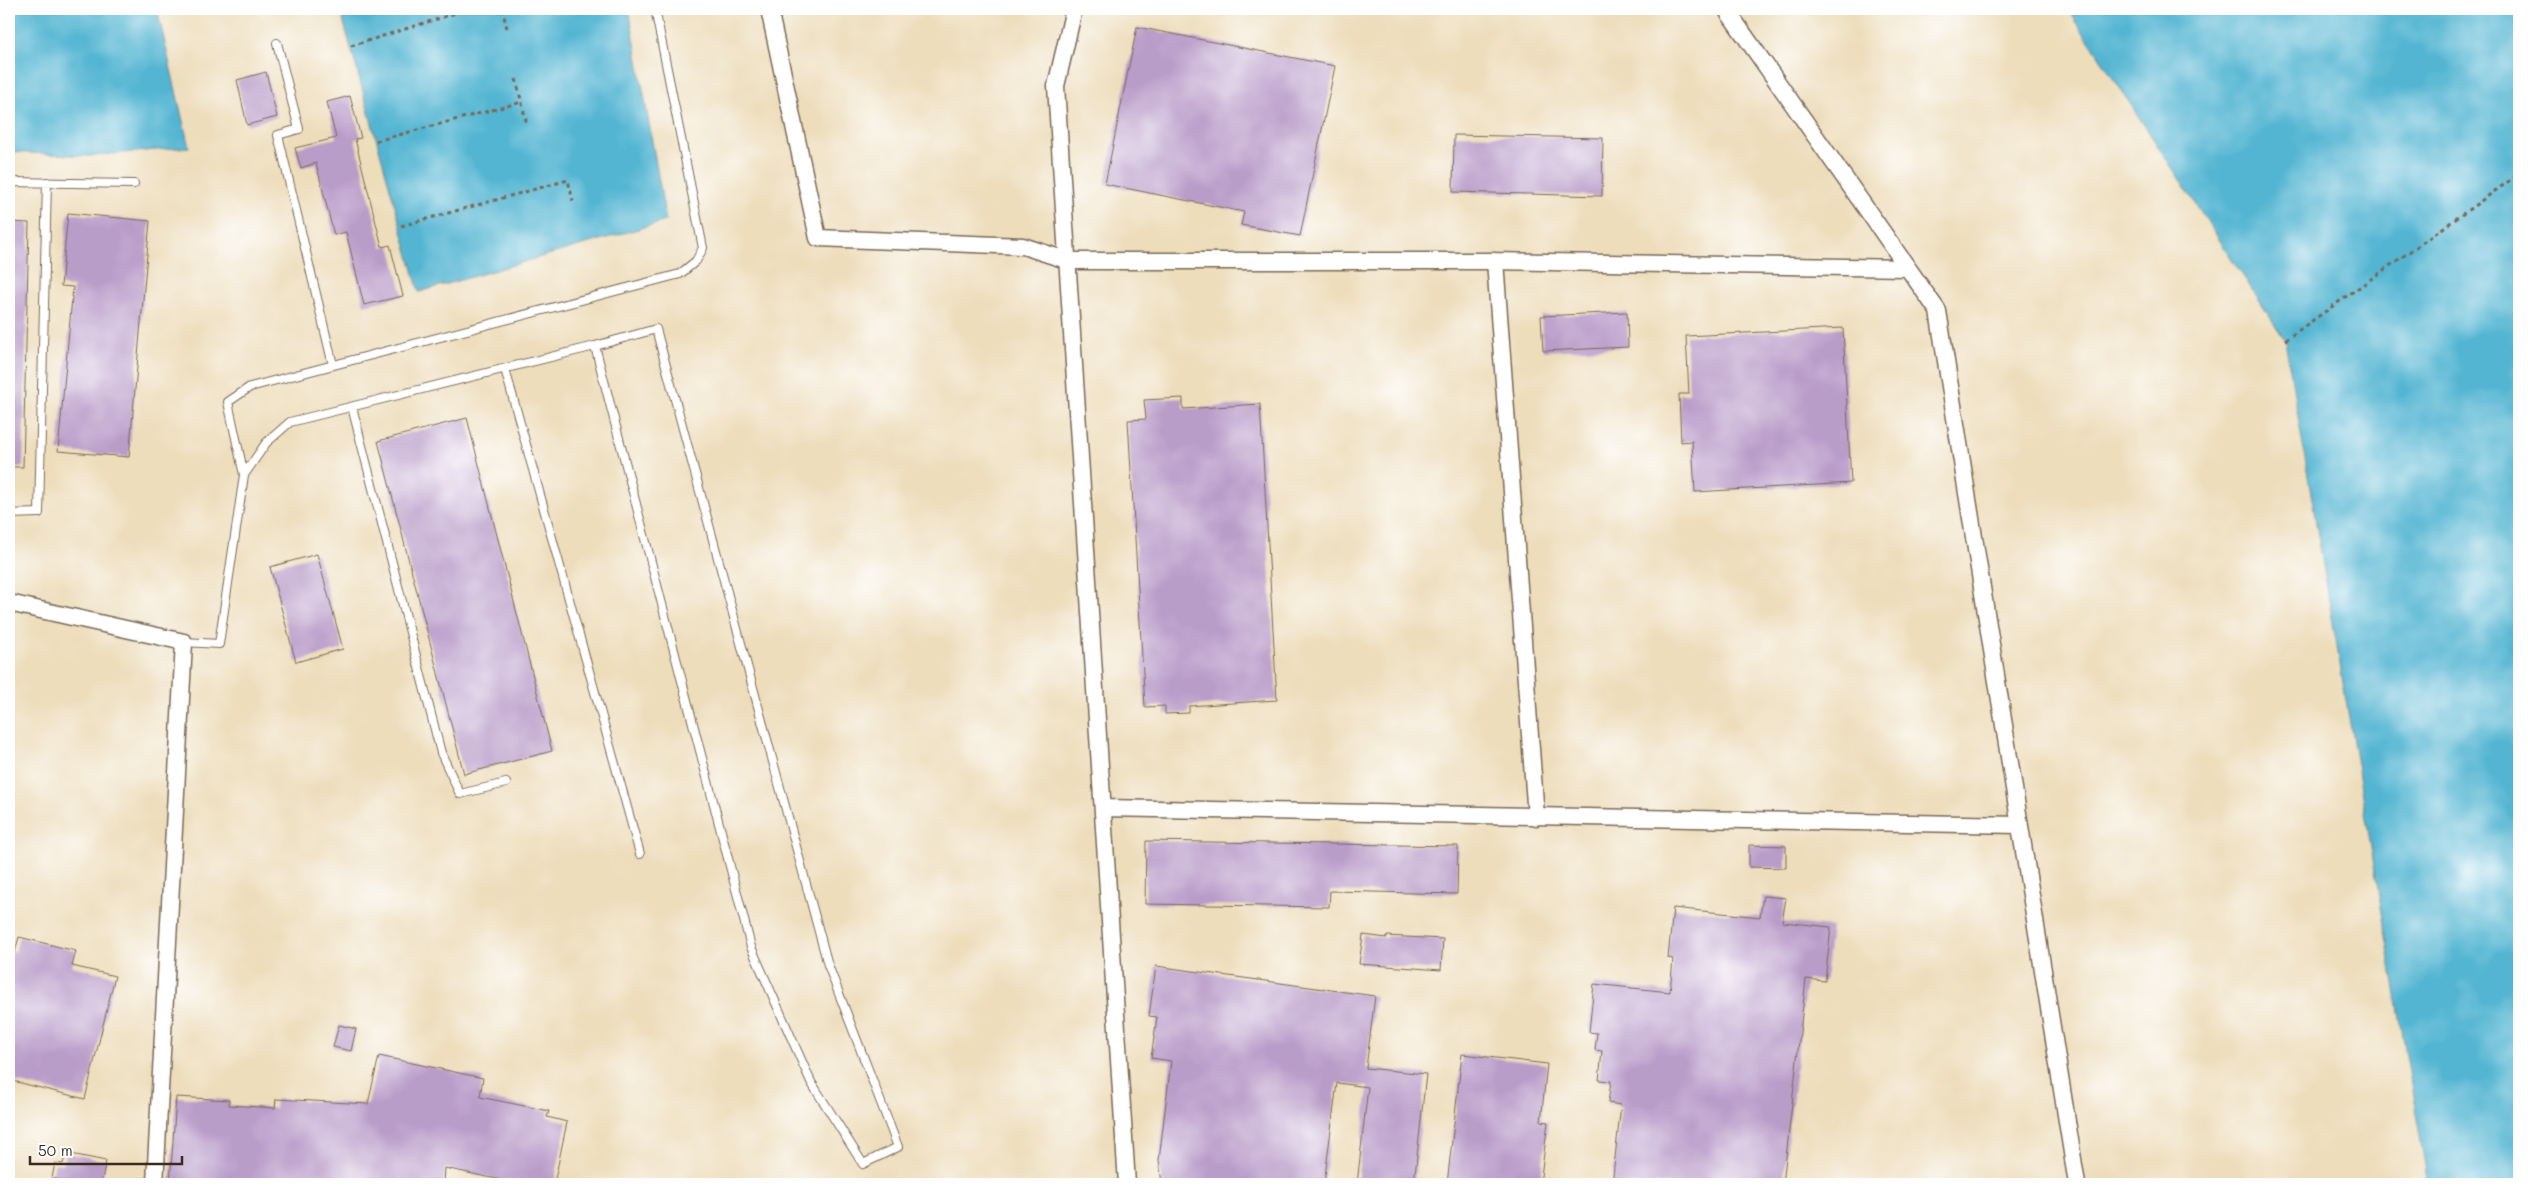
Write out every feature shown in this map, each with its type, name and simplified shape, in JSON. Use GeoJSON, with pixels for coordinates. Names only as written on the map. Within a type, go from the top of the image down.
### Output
{"type":"FeatureCollection","features":[{"type":"Feature","properties":{"kind":"street"},"geometry":{"type":"LineString","coordinates":[[769,9],[818,238],[1023,246],[1069,261],[1495,261],[1908,268]]}},
{"type":"Feature","properties":{"kind":"street"},"geometry":{"type":"LineString","coordinates":[[1074,9],[1056,86],[1069,261],[1127,1184]]}},
{"type":"Feature","properties":{"kind":"street"},"geometry":{"type":"LineString","coordinates":[[1726,9],[1938,312],[2077,1184]]}},
{"type":"Feature","properties":{"kind":"street"},"geometry":{"type":"LineString","coordinates":[[1495,261],[1536,817]]}},
{"type":"Feature","properties":{"kind":"street"},"geometry":{"type":"LineString","coordinates":[[9,603],[184,642],[155,1184]]}},
{"type":"Feature","properties":{"kind":"street"},"geometry":{"type":"LineString","coordinates":[[1103,808],[2020,825]]}},
{"type":"Feature","properties":{"kind":"lane"},"geometry":{"type":"LineString","coordinates":[[184,642],[219,644],[244,475],[228,402],[250,387],[680,274],[696,261],[703,248],[655,9]]}},
{"type":"Feature","properties":{"kind":"lane"},"geometry":{"type":"LineString","coordinates":[[277,43],[299,129],[278,135],[333,365]]}},
{"type":"Feature","properties":{"kind":"lane"},"geometry":{"type":"LineString","coordinates":[[9,182],[134,184]]}},
{"type":"Feature","properties":{"kind":"lane"},"geometry":{"type":"LineString","coordinates":[[9,514],[39,514],[47,182]]}},
{"type":"Feature","properties":{"kind":"lane"},"geometry":{"type":"LineString","coordinates":[[244,475],[266,443],[290,422],[505,369],[656,329],[828,965],[898,1147],[863,1164],[811,1082],[752,947],[595,346]]}},
{"type":"Feature","properties":{"kind":"lane"},"geometry":{"type":"LineString","coordinates":[[505,369],[640,854]]}},
{"type":"Feature","properties":{"kind":"lane"},"geometry":{"type":"LineString","coordinates":[[352,407],[441,752],[460,794],[506,783]]}},
{"type":"Feature","properties":{"kind":"path"},"geometry":{"type":"LineString","coordinates":[[351,46],[469,9]]}},
{"type":"Feature","properties":{"kind":"path"},"geometry":{"type":"LineString","coordinates":[[502,9],[507,28]]}},
{"type":"Feature","properties":{"kind":"path"},"geometry":{"type":"LineString","coordinates":[[516,78],[527,125]]}},
{"type":"Feature","properties":{"kind":"path"},"geometry":{"type":"LineString","coordinates":[[376,141],[522,102]]}},
{"type":"Feature","properties":{"kind":"path"},"geometry":{"type":"LineString","coordinates":[[2285,340],[2519,174]]}},
{"type":"Feature","properties":{"kind":"path"},"geometry":{"type":"LineString","coordinates":[[401,226],[568,180],[572,201]]}},
{"type":"Feature","properties":{"kind":"water"},"geometry":{"type":"Polygon","coordinates":[[[9,9],[157,9],[189,147],[89,156],[9,152],[9,9]]]}},
{"type":"Feature","properties":{"kind":"water"},"geometry":{"type":"Polygon","coordinates":[[[340,9],[629,9],[666,221],[419,292],[340,9]]]}},
{"type":"Feature","properties":{"kind":"water"},"geometry":{"type":"Polygon","coordinates":[[[2068,9],[2519,9],[2519,1184],[2428,1184],[2285,340],[2068,9]]]}},
{"type":"Feature","properties":{"kind":"building"},"geometry":{"type":"Polygon","coordinates":[[[1137,27],[1335,66],[1300,236],[1241,225],[1244,212],[1105,184],[1137,27]]]}},
{"type":"Feature","properties":{"kind":"building"},"geometry":{"type":"Polygon","coordinates":[[[266,72],[277,117],[247,125],[237,80],[266,72]]]}},
{"type":"Feature","properties":{"kind":"building"},"geometry":{"type":"Polygon","coordinates":[[[350,96],[361,138],[355,139],[382,247],[390,245],[403,296],[364,305],[346,232],[334,235],[316,163],[301,168],[295,148],[336,138],[327,102],[350,96]]]}},
{"type":"Feature","properties":{"kind":"building"},"geometry":{"type":"Polygon","coordinates":[[[1454,135],[1603,138],[1602,196],[1453,192],[1454,135]]]}},
{"type":"Feature","properties":{"kind":"building"},"geometry":{"type":"Polygon","coordinates":[[[68,213],[150,221],[129,457],[58,451],[73,287],[61,286],[68,213]]]}},
{"type":"Feature","properties":{"kind":"building"},"geometry":{"type":"Polygon","coordinates":[[[9,222],[29,223],[23,467],[9,467],[9,222]]]}},
{"type":"Feature","properties":{"kind":"building"},"geometry":{"type":"Polygon","coordinates":[[[1627,312],[1628,347],[1543,351],[1541,316],[1627,312]]]}},
{"type":"Feature","properties":{"kind":"building"},"geometry":{"type":"Polygon","coordinates":[[[1843,328],[1851,483],[1695,492],[1692,441],[1681,442],[1679,394],[1689,394],[1686,336],[1843,328]]]}},
{"type":"Feature","properties":{"kind":"building"},"geometry":{"type":"Polygon","coordinates":[[[1183,398],[1183,409],[1260,404],[1277,700],[1189,706],[1189,713],[1165,714],[1165,706],[1145,707],[1128,420],[1146,419],[1144,400],[1183,398]]]}},
{"type":"Feature","properties":{"kind":"building"},"geometry":{"type":"Polygon","coordinates":[[[467,418],[552,751],[464,774],[378,441],[467,418]]]}},
{"type":"Feature","properties":{"kind":"building"},"geometry":{"type":"Polygon","coordinates":[[[317,554],[343,649],[296,662],[270,567],[317,554]]]}},
{"type":"Feature","properties":{"kind":"building"},"geometry":{"type":"Polygon","coordinates":[[[1146,841],[1458,846],[1457,894],[1330,891],[1329,907],[1145,904],[1146,841]]]}},
{"type":"Feature","properties":{"kind":"building"},"geometry":{"type":"Polygon","coordinates":[[[1749,845],[1786,846],[1786,868],[1749,867],[1749,845]]]}},
{"type":"Feature","properties":{"kind":"building"},"geometry":{"type":"Polygon","coordinates":[[[1763,896],[1786,898],[1782,922],[1831,927],[1825,981],[1806,979],[1783,1184],[1612,1184],[1621,1105],[1608,1103],[1611,1081],[1599,1080],[1602,1051],[1595,1050],[1597,1033],[1589,1032],[1594,984],[1670,992],[1673,959],[1668,958],[1673,908],[1760,917],[1763,896]]]}},
{"type":"Feature","properties":{"kind":"building"},"geometry":{"type":"Polygon","coordinates":[[[1363,935],[1387,938],[1387,936],[1443,939],[1441,970],[1359,964],[1363,935]]]}},
{"type":"Feature","properties":{"kind":"building"},"geometry":{"type":"Polygon","coordinates":[[[19,937],[76,951],[72,966],[115,976],[85,1099],[9,1080],[9,950],[15,952],[19,937]]]}},
{"type":"Feature","properties":{"kind":"building"},"geometry":{"type":"Polygon","coordinates":[[[1156,966],[1375,996],[1366,1068],[1426,1074],[1414,1184],[1357,1184],[1368,1087],[1337,1083],[1324,1184],[1162,1184],[1159,1160],[1171,1061],[1151,1058],[1157,1017],[1149,1016],[1156,966]]]}},
{"type":"Feature","properties":{"kind":"building"},"geometry":{"type":"Polygon","coordinates":[[[339,1025],[356,1029],[351,1051],[333,1047],[339,1025]]]}},
{"type":"Feature","properties":{"kind":"building"},"geometry":{"type":"Polygon","coordinates":[[[1462,1054],[1547,1064],[1541,1121],[1548,1122],[1540,1184],[1447,1184],[1462,1054]]]}},
{"type":"Feature","properties":{"kind":"building"},"geometry":{"type":"Polygon","coordinates":[[[379,1056],[483,1078],[480,1097],[549,1111],[547,1117],[567,1122],[554,1184],[520,1184],[445,1168],[444,1184],[170,1184],[176,1097],[229,1100],[229,1105],[275,1108],[276,1099],[368,1104],[379,1056]]]}},
{"type":"Feature","properties":{"kind":"building"},"geometry":{"type":"Polygon","coordinates":[[[66,1153],[106,1161],[101,1184],[60,1184],[60,1180],[52,1178],[55,1163],[63,1164],[66,1153]]]}}]}
